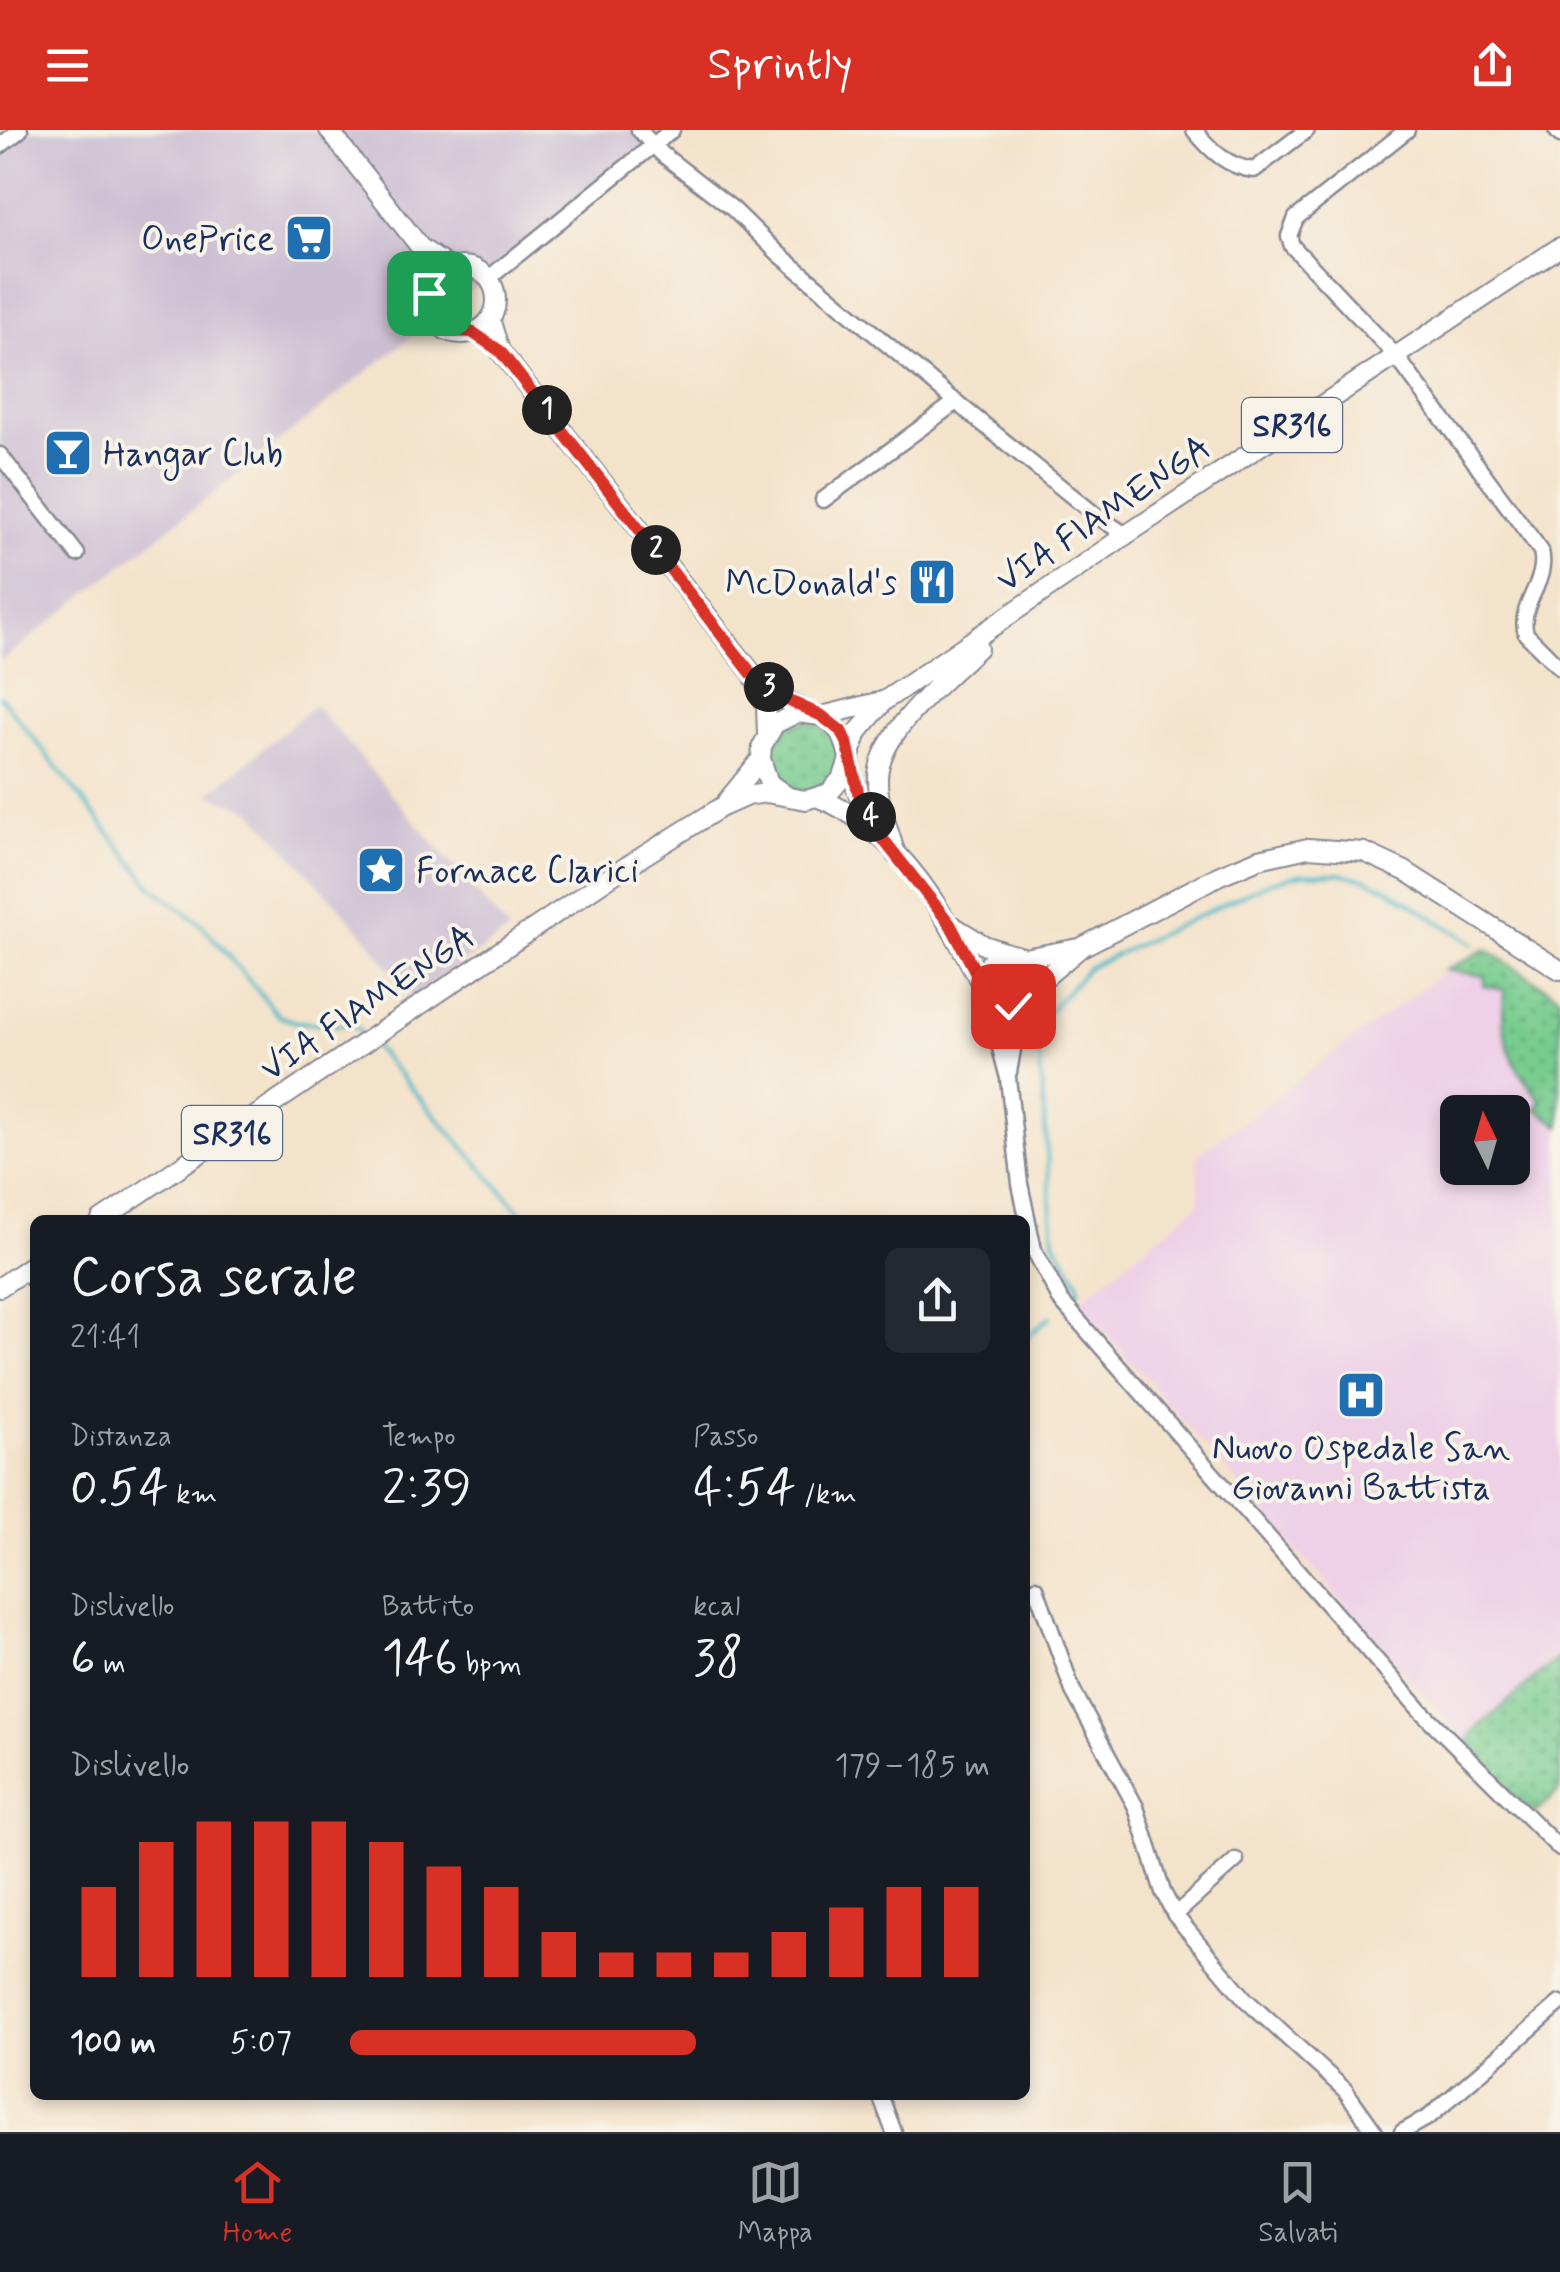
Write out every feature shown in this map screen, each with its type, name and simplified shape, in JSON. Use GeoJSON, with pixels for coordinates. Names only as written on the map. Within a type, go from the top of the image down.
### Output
{"type":"FeatureCollection","features":[{"type":"Feature","properties":{"kind":"main road"},"geometry":{"type":"LineString","coordinates":[[329,130],[420,247],[450,268]]}},
{"type":"Feature","properties":{"kind":"main road"},"geometry":{"type":"LineString","coordinates":[[420,247],[433,282],[429,305],[440,325],[449,331],[472,332],[500,351],[752,674],[781,697],[841,731],[858,792],[879,834]]}},
{"type":"Feature","properties":{"kind":"main road","name":"VIA FIAMENGA"},"geometry":{"type":"LineString","coordinates":[[108,1215],[720,808],[766,793],[820,798],[844,777],[866,720],[884,701],[1560,247]]}},
{"type":"Feature","properties":{"kind":"main road"},"geometry":{"type":"LineString","coordinates":[[433,282],[450,268],[471,267],[489,278],[496,298],[490,319],[500,351]]}},
{"type":"Feature","properties":{"kind":"main road"},"geometry":{"type":"LineString","coordinates":[[472,332],[490,319]]}},
{"type":"Feature","properties":{"kind":"main road"},"geometry":{"type":"LineString","coordinates":[[896,854],[878,793],[878,772],[884,752],[893,736],[946,677],[1026,604]]}},
{"type":"Feature","properties":{"kind":"main road"},"geometry":{"type":"LineString","coordinates":[[752,674],[766,708],[767,734]]}},
{"type":"Feature","properties":{"kind":"main road","name":"VIA FIAMENGA"},"geometry":{"type":"LineString","coordinates":[[720,808],[761,758],[767,734],[786,717],[884,701]]}},
{"type":"Feature","properties":{"kind":"main road"},"geometry":{"type":"LineString","coordinates":[[761,758],[770,783],[792,798]]}},
{"type":"Feature","properties":{"kind":"main road"},"geometry":{"type":"LineString","coordinates":[[820,798],[844,808],[879,834],[950,924],[990,999],[1005,1006],[1021,1004],[1080,948],[1220,875],[1259,859],[1308,848],[1364,852],[1405,871],[1560,970]]}},
{"type":"Feature","properties":{"kind":"main road"},"geometry":{"type":"LineString","coordinates":[[950,924],[984,945],[1018,956],[1034,970],[1032,992]]}},
{"type":"Feature","properties":{"kind":"main road"},"geometry":{"type":"LineString","coordinates":[[986,992],[985,969],[996,958],[1080,948]]}},
{"type":"Feature","properties":{"kind":"main road"},"geometry":{"type":"LineString","coordinates":[[0,1286],[30,1272]]}},
{"type":"Feature","properties":{"kind":"street"},"geometry":{"type":"LineString","coordinates":[[0,146],[20,130]]}},
{"type":"Feature","properties":{"kind":"street"},"geometry":{"type":"LineString","coordinates":[[639,130],[956,402],[1094,514],[1126,535]]}},
{"type":"Feature","properties":{"kind":"street"},"geometry":{"type":"LineString","coordinates":[[489,278],[672,130]]}},
{"type":"Feature","properties":{"kind":"street"},"geometry":{"type":"LineString","coordinates":[[1194,130],[1206,146],[1235,168],[1254,170],[1308,130]]}},
{"type":"Feature","properties":{"kind":"street"},"geometry":{"type":"LineString","coordinates":[[1407,130],[1296,218],[1289,236],[1292,246],[1396,356],[1541,552],[1542,575],[1524,611],[1524,628],[1560,668]]}},
{"type":"Feature","properties":{"kind":"street"},"geometry":{"type":"LineString","coordinates":[[823,500],[956,402]]}},
{"type":"Feature","properties":{"kind":"street"},"geometry":{"type":"LineString","coordinates":[[0,454],[76,554]]}},
{"type":"Feature","properties":{"kind":"street"},"geometry":{"type":"LineString","coordinates":[[986,992],[1008,1078],[1027,1215]]}},
{"type":"Feature","properties":{"kind":"street"},"geometry":{"type":"LineString","coordinates":[[1008,1078],[1015,1038],[1032,992]]}},
{"type":"Feature","properties":{"kind":"street"},"geometry":{"type":"LineString","coordinates":[[1030,1231],[1034,1250],[1060,1301],[1420,1710],[1560,1849]]}},
{"type":"Feature","properties":{"kind":"street"},"geometry":{"type":"LineString","coordinates":[[1036,1588],[1081,1708],[1136,1807],[1163,1892],[1175,1915],[1246,2000],[1345,2090],[1375,2132]]}},
{"type":"Feature","properties":{"kind":"street"},"geometry":{"type":"LineString","coordinates":[[1175,1915],[1236,1860]]}},
{"type":"Feature","properties":{"kind":"street"},"geometry":{"type":"LineString","coordinates":[[1402,2132],[1428,2118],[1560,2003]]}},
{"type":"Feature","properties":{"kind":"street"},"geometry":{"type":"LineString","coordinates":[[882,2100],[894,2132]]}},
{"type":"Feature","properties":{"kind":"shaded area"},"geometry":{"type":"Polygon","coordinates":[[[0,130],[680,130],[459,299],[0,662],[0,130]]]}},
{"type":"Feature","properties":{"kind":"shaded area","name":"Fornace Clarici"},"geometry":{"type":"Polygon","coordinates":[[[315,705],[509,931],[412,998],[368,939],[251,809],[208,795],[315,705]]]}},
{"type":"Feature","properties":{"kind":"shaded area","name":"Nuovo Ospedale San Giovanni Battista"},"geometry":{"type":"Polygon","coordinates":[[[1486,949],[1560,997],[1560,1751],[1512,1794],[1078,1302],[1200,1203],[1197,1155],[1446,970],[1486,949]]]}},
{"type":"Feature","properties":{"kind":"green space"},"geometry":{"type":"Polygon","coordinates":[[[805,722],[819,724],[830,732],[838,743],[838,771],[830,782],[819,790],[805,792],[791,790],[780,782],[772,771],[770,757],[772,743],[780,732],[791,724],[805,722]]]}},
{"type":"Feature","properties":{"kind":"green space"},"geometry":{"type":"Polygon","coordinates":[[[1486,949],[1560,997],[1560,1126],[1536,1108],[1542,1101],[1522,1076],[1509,1050],[1503,1022],[1505,990],[1484,986],[1485,976],[1446,970],[1486,949]]]}},
{"type":"Feature","properties":{"kind":"green space"},"geometry":{"type":"Polygon","coordinates":[[[1560,1656],[1560,1790],[1535,1813],[1512,1794],[1467,1743],[1475,1731],[1560,1656]]]}},
{"type":"Feature","properties":{"kind":"waterway"},"geometry":{"type":"LineString","coordinates":[[0,696],[152,887],[201,924],[279,1016],[296,1022],[355,1026],[365,1037]]}},
{"type":"Feature","properties":{"kind":"waterway"},"geometry":{"type":"LineString","coordinates":[[1074,1296],[1080,1288],[1078,1281],[1054,1241],[1039,1050],[1043,1018],[1088,968],[1268,883],[1302,874],[1341,874],[1365,879],[1388,889],[1474,944]]}},
{"type":"Feature","properties":{"kind":"waterway"},"geometry":{"type":"LineString","coordinates":[[372,1044],[524,1215]]}},
{"type":"Feature","properties":{"kind":"waterway"},"geometry":{"type":"LineString","coordinates":[[1030,1335],[1050,1317]]}},
{"type":"Feature","properties":{"kind":"place","name":"OnePrice"},"geometry":{"type":"Point","coordinates":[309,238]}},
{"type":"Feature","properties":{"kind":"place","name":"Hangar Club"},"geometry":{"type":"Point","coordinates":[68,453]}},
{"type":"Feature","properties":{"kind":"place","name":"McDonald's"},"geometry":{"type":"Point","coordinates":[932,582]}},
{"type":"Feature","properties":{"kind":"place","name":"Fornace Clarici"},"geometry":{"type":"Point","coordinates":[381,870]}},
{"type":"Feature","properties":{"kind":"place","name":"Nuovo Ospedale San Giovanni Battista"},"geometry":{"type":"Point","coordinates":[1361,1395]}},
{"type":"Feature","properties":{"kind":"route"},"geometry":{"type":"LineString","coordinates":[[429,293],[432,316],[440,325],[449,331],[472,332],[500,351],[752,674],[781,697],[822,716],[841,731],[858,792],[879,834],[950,924],[990,999],[1013,1006]]}}]}
